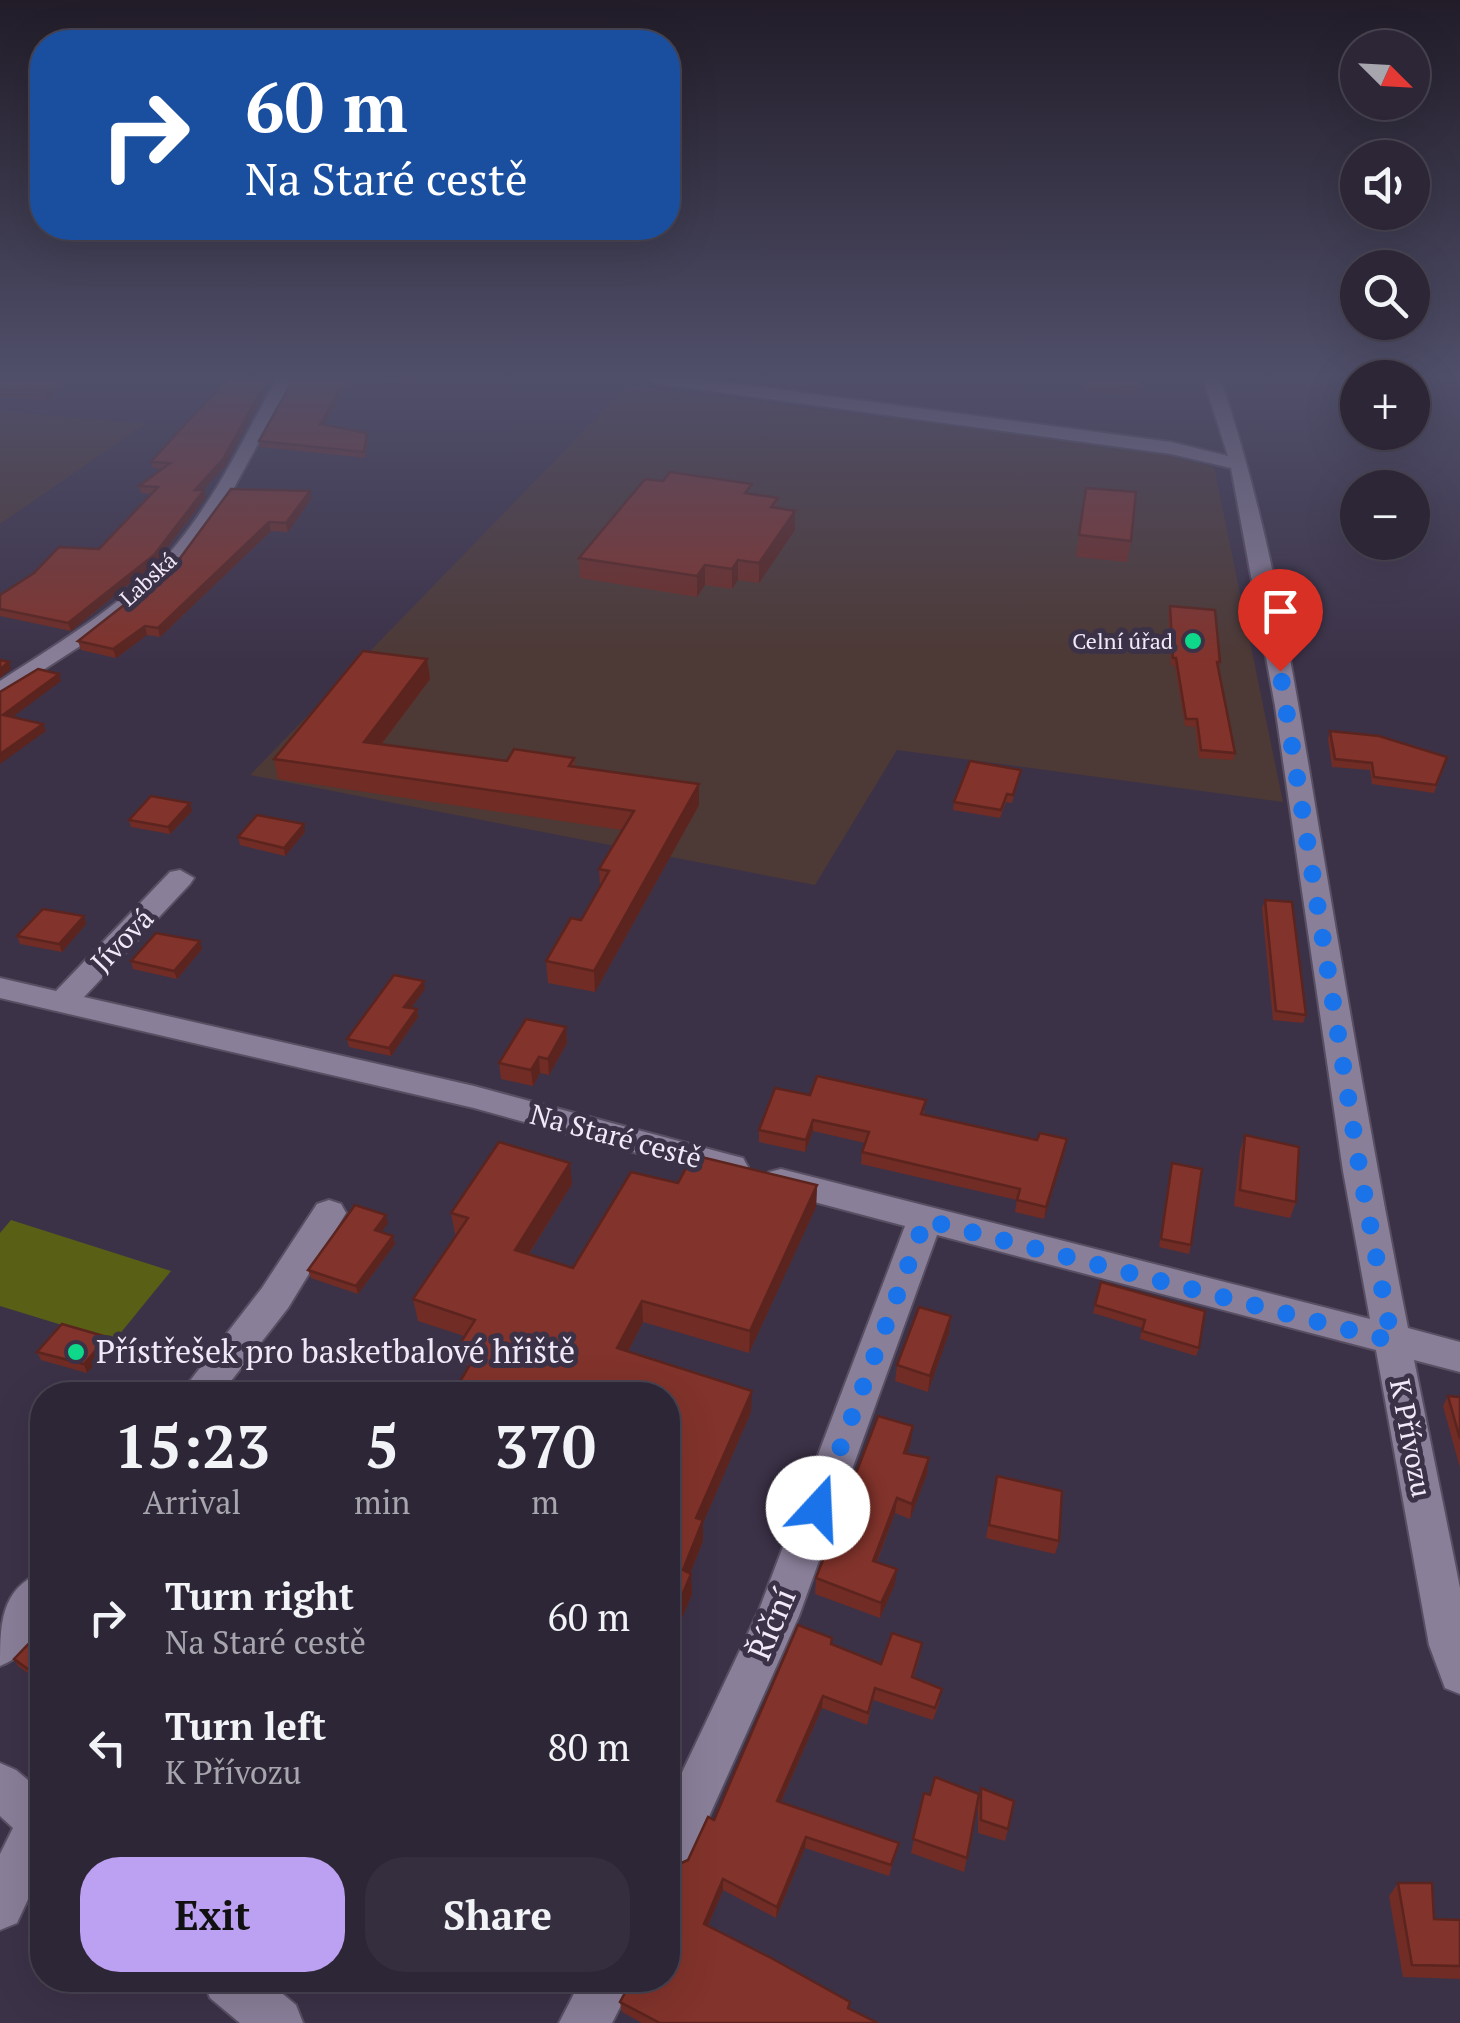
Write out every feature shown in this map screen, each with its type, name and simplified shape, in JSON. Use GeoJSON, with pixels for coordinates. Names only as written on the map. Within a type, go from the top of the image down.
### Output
{"type":"FeatureCollection","features":[{"type":"Feature","properties":{"kind":"street","name":"Labská"},"geometry":{"type":"LineString","coordinates":[[0,691],[77,639],[170,566],[204,520],[231,472]]}},
{"type":"Feature","properties":{"kind":"street","name":"K Přívozu"},"geometry":{"type":"LineString","coordinates":[[1242,472],[1286,706],[1360,1171],[1450,1645],[1460,1673]]}},
{"type":"Feature","properties":{"kind":"street","name":"Jívová"},"geometry":{"type":"LineString","coordinates":[[63,1000],[180,878]]}},
{"type":"Feature","properties":{"kind":"street","name":"Na Staré cestě"},"geometry":{"type":"LineString","coordinates":[[0,988],[474,1097],[925,1220],[1460,1357]]}},
{"type":"Feature","properties":{"kind":"street"},"geometry":{"type":"LineString","coordinates":[[208,1382],[275,1298],[329,1212]]}},
{"type":"Feature","properties":{"kind":"street","name":"Říční"},"geometry":{"type":"LineString","coordinates":[[680,1827],[778,1616],[925,1220]]}},
{"type":"Feature","properties":{"kind":"street"},"geometry":{"type":"LineString","coordinates":[[0,1644],[30,1606]]}},
{"type":"Feature","properties":{"kind":"street"},"geometry":{"type":"LineString","coordinates":[[0,1786],[30,1812]]}},
{"type":"Feature","properties":{"kind":"street"},"geometry":{"type":"LineString","coordinates":[[0,1906],[30,1846]]}},
{"type":"Feature","properties":{"kind":"street"},"geometry":{"type":"LineString","coordinates":[[242,1992],[278,2023]]}},
{"type":"Feature","properties":{"kind":"street"},"geometry":{"type":"LineString","coordinates":[[584,2023],[601,1992]]}},
{"type":"Feature","properties":{"kind":"shaded area"},"geometry":{"type":"Polygon","coordinates":[[[0,472],[75,472],[0,524],[0,472]]]}},
{"type":"Feature","properties":{"kind":"shaded area"},"geometry":{"type":"Polygon","coordinates":[[[543,472],[1215,472],[1283,802],[897,750],[815,885],[250,775],[543,472]]]}},
{"type":"Feature","properties":{"kind":"green space"},"geometry":{"type":"Polygon","coordinates":[[[11,1220],[171,1271],[114,1341],[0,1306],[0,1233],[11,1220]]]}},
{"type":"Feature","properties":{"kind":"building"},"geometry":{"type":"Polygon","coordinates":[[[157,472],[211,472],[195,490],[204,490],[154,555],[68,623],[0,609],[0,595],[34,573],[59,547],[99,549],[158,487],[139,486],[157,472]]]}},
{"type":"Feature","properties":{"kind":"building"},"geometry":{"type":"Polygon","coordinates":[[[673,472],[752,484],[745,493],[778,498],[771,507],[795,511],[759,563],[738,560],[732,569],[705,565],[697,576],[579,558],[645,479],[663,481],[673,472]]]}},
{"type":"Feature","properties":{"kind":"building"},"geometry":{"type":"Polygon","coordinates":[[[1086,488],[1136,492],[1131,541],[1079,535],[1086,488]]]}},
{"type":"Feature","properties":{"kind":"building"},"geometry":{"type":"Polygon","coordinates":[[[231,489],[310,491],[286,523],[269,522],[158,628],[145,626],[113,649],[78,641],[175,565],[231,489]]]}},
{"type":"Feature","properties":{"kind":"building"},"geometry":{"type":"Polygon","coordinates":[[[1170,606],[1215,610],[1217,662],[1235,753],[1201,750],[1197,719],[1186,719],[1173,658],[1170,606]]]}},
{"type":"Feature","properties":{"kind":"building"},"geometry":{"type":"Polygon","coordinates":[[[363,651],[427,659],[364,742],[507,761],[514,749],[574,758],[569,766],[699,784],[594,971],[546,961],[571,918],[581,920],[609,871],[599,869],[634,811],[274,759],[363,651]]]}},
{"type":"Feature","properties":{"kind":"building"},"geometry":{"type":"Polygon","coordinates":[[[38,669],[59,674],[3,715],[43,724],[0,754],[0,692],[38,669]]]}},
{"type":"Feature","properties":{"kind":"building"},"geometry":{"type":"Polygon","coordinates":[[[1330,731],[1379,736],[1447,757],[1436,785],[1374,777],[1372,763],[1335,759],[1330,731]]]}},
{"type":"Feature","properties":{"kind":"building"},"geometry":{"type":"Polygon","coordinates":[[[970,761],[1021,770],[1013,795],[1007,794],[1001,810],[954,802],[970,761]]]}},
{"type":"Feature","properties":{"kind":"building"},"geometry":{"type":"Polygon","coordinates":[[[151,796],[190,803],[168,827],[129,820],[151,796]]]}},
{"type":"Feature","properties":{"kind":"building"},"geometry":{"type":"Polygon","coordinates":[[[257,815],[304,824],[284,848],[238,837],[257,815]]]}},
{"type":"Feature","properties":{"kind":"building"},"geometry":{"type":"Polygon","coordinates":[[[1265,900],[1292,902],[1306,1015],[1276,1011],[1265,900]]]}},
{"type":"Feature","properties":{"kind":"building"},"geometry":{"type":"Polygon","coordinates":[[[43,909],[84,916],[59,944],[17,936],[43,909]]]}},
{"type":"Feature","properties":{"kind":"building"},"geometry":{"type":"Polygon","coordinates":[[[156,933],[200,941],[174,971],[131,961],[156,933]]]}},
{"type":"Feature","properties":{"kind":"building"},"geometry":{"type":"Polygon","coordinates":[[[394,975],[424,981],[404,1007],[417,1009],[389,1048],[347,1039],[394,975]]]}},
{"type":"Feature","properties":{"kind":"building"},"geometry":{"type":"Polygon","coordinates":[[[526,1019],[566,1027],[548,1059],[539,1057],[531,1070],[499,1063],[526,1019]]]}},
{"type":"Feature","properties":{"kind":"building"},"geometry":{"type":"Polygon","coordinates":[[[817,1076],[926,1100],[921,1114],[1037,1140],[1040,1133],[1067,1139],[1046,1207],[1017,1200],[1020,1189],[862,1152],[869,1132],[813,1120],[806,1140],[759,1130],[775,1088],[810,1095],[817,1076]]]}},
{"type":"Feature","properties":{"kind":"building"},"geometry":{"type":"Polygon","coordinates":[[[1245,1135],[1299,1147],[1296,1202],[1240,1190],[1245,1135]]]}},
{"type":"Feature","properties":{"kind":"building"},"geometry":{"type":"Polygon","coordinates":[[[499,1142],[570,1163],[515,1250],[573,1268],[631,1172],[678,1183],[693,1155],[817,1185],[750,1331],[642,1301],[617,1348],[752,1391],[696,1518],[703,1520],[683,1570],[691,1574],[680,1600],[680,1382],[460,1382],[480,1348],[461,1342],[475,1320],[413,1299],[468,1218],[451,1213],[499,1142]]]}},
{"type":"Feature","properties":{"kind":"building"},"geometry":{"type":"Polygon","coordinates":[[[1172,1163],[1202,1169],[1191,1245],[1161,1239],[1172,1163]]]}},
{"type":"Feature","properties":{"kind":"building"},"geometry":{"type":"Polygon","coordinates":[[[355,1205],[386,1215],[375,1230],[393,1236],[356,1286],[308,1270],[355,1205]]]}},
{"type":"Feature","properties":{"kind":"building"},"geometry":{"type":"Polygon","coordinates":[[[1101,1282],[1205,1311],[1199,1348],[1142,1331],[1145,1320],[1095,1305],[1101,1282]]]}},
{"type":"Feature","properties":{"kind":"building"},"geometry":{"type":"Polygon","coordinates":[[[919,1307],[951,1316],[930,1376],[897,1365],[919,1307]]]}},
{"type":"Feature","properties":{"kind":"building","name":"Přístřešek pro basketbalové hřiště"},"geometry":{"type":"Polygon","coordinates":[[[62,1324],[107,1337],[84,1364],[37,1352],[62,1324]]]}},
{"type":"Feature","properties":{"kind":"building"},"geometry":{"type":"Polygon","coordinates":[[[1448,1396],[1460,1397],[1460,1439],[1448,1396]]]}},
{"type":"Feature","properties":{"kind":"building"},"geometry":{"type":"Polygon","coordinates":[[[878,1416],[913,1426],[904,1453],[929,1458],[912,1504],[897,1498],[873,1561],[897,1569],[881,1603],[816,1578],[878,1416]]]}},
{"type":"Feature","properties":{"kind":"building"},"geometry":{"type":"Polygon","coordinates":[[[997,1476],[1062,1491],[1059,1541],[989,1525],[997,1476]]]}},
{"type":"Feature","properties":{"kind":"building"},"geometry":{"type":"Polygon","coordinates":[[[798,1625],[832,1638],[831,1644],[881,1664],[892,1633],[922,1643],[912,1677],[942,1689],[935,1708],[875,1688],[868,1713],[823,1696],[777,1801],[899,1843],[891,1865],[806,1837],[777,1907],[723,1879],[704,1924],[850,2002],[848,2008],[878,2023],[660,2023],[620,2002],[625,1992],[680,1992],[680,1864],[688,1860],[708,1817],[714,1820],[798,1625]]]}},
{"type":"Feature","properties":{"kind":"building"},"geometry":{"type":"Polygon","coordinates":[[[30,1642],[30,1670],[14,1659],[30,1642]]]}},
{"type":"Feature","properties":{"kind":"building"},"geometry":{"type":"Polygon","coordinates":[[[935,1777],[979,1794],[967,1858],[913,1839],[924,1793],[930,1795],[935,1777]]]}},
{"type":"Feature","properties":{"kind":"building"},"geometry":{"type":"Polygon","coordinates":[[[981,1788],[1014,1801],[1008,1829],[981,1820],[981,1788]]]}},
{"type":"Feature","properties":{"kind":"building"},"geometry":{"type":"Polygon","coordinates":[[[1398,1883],[1432,1883],[1434,1919],[1460,1920],[1460,1966],[1412,1965],[1398,1883]]]}},
{"type":"Feature","properties":{"kind":"place","name":"Celní úřad"},"geometry":{"type":"Point","coordinates":[1193,641]}},
{"type":"Feature","properties":{"kind":"place","name":"Přístřešek pro basketbalové hřiště"},"geometry":{"type":"Point","coordinates":[76,1352]}},
{"type":"Feature","properties":{"kind":"route"},"geometry":{"type":"LineString","coordinates":[[818,1508],[925,1220],[1392,1341],[1360,1171],[1280,671]]}}]}
